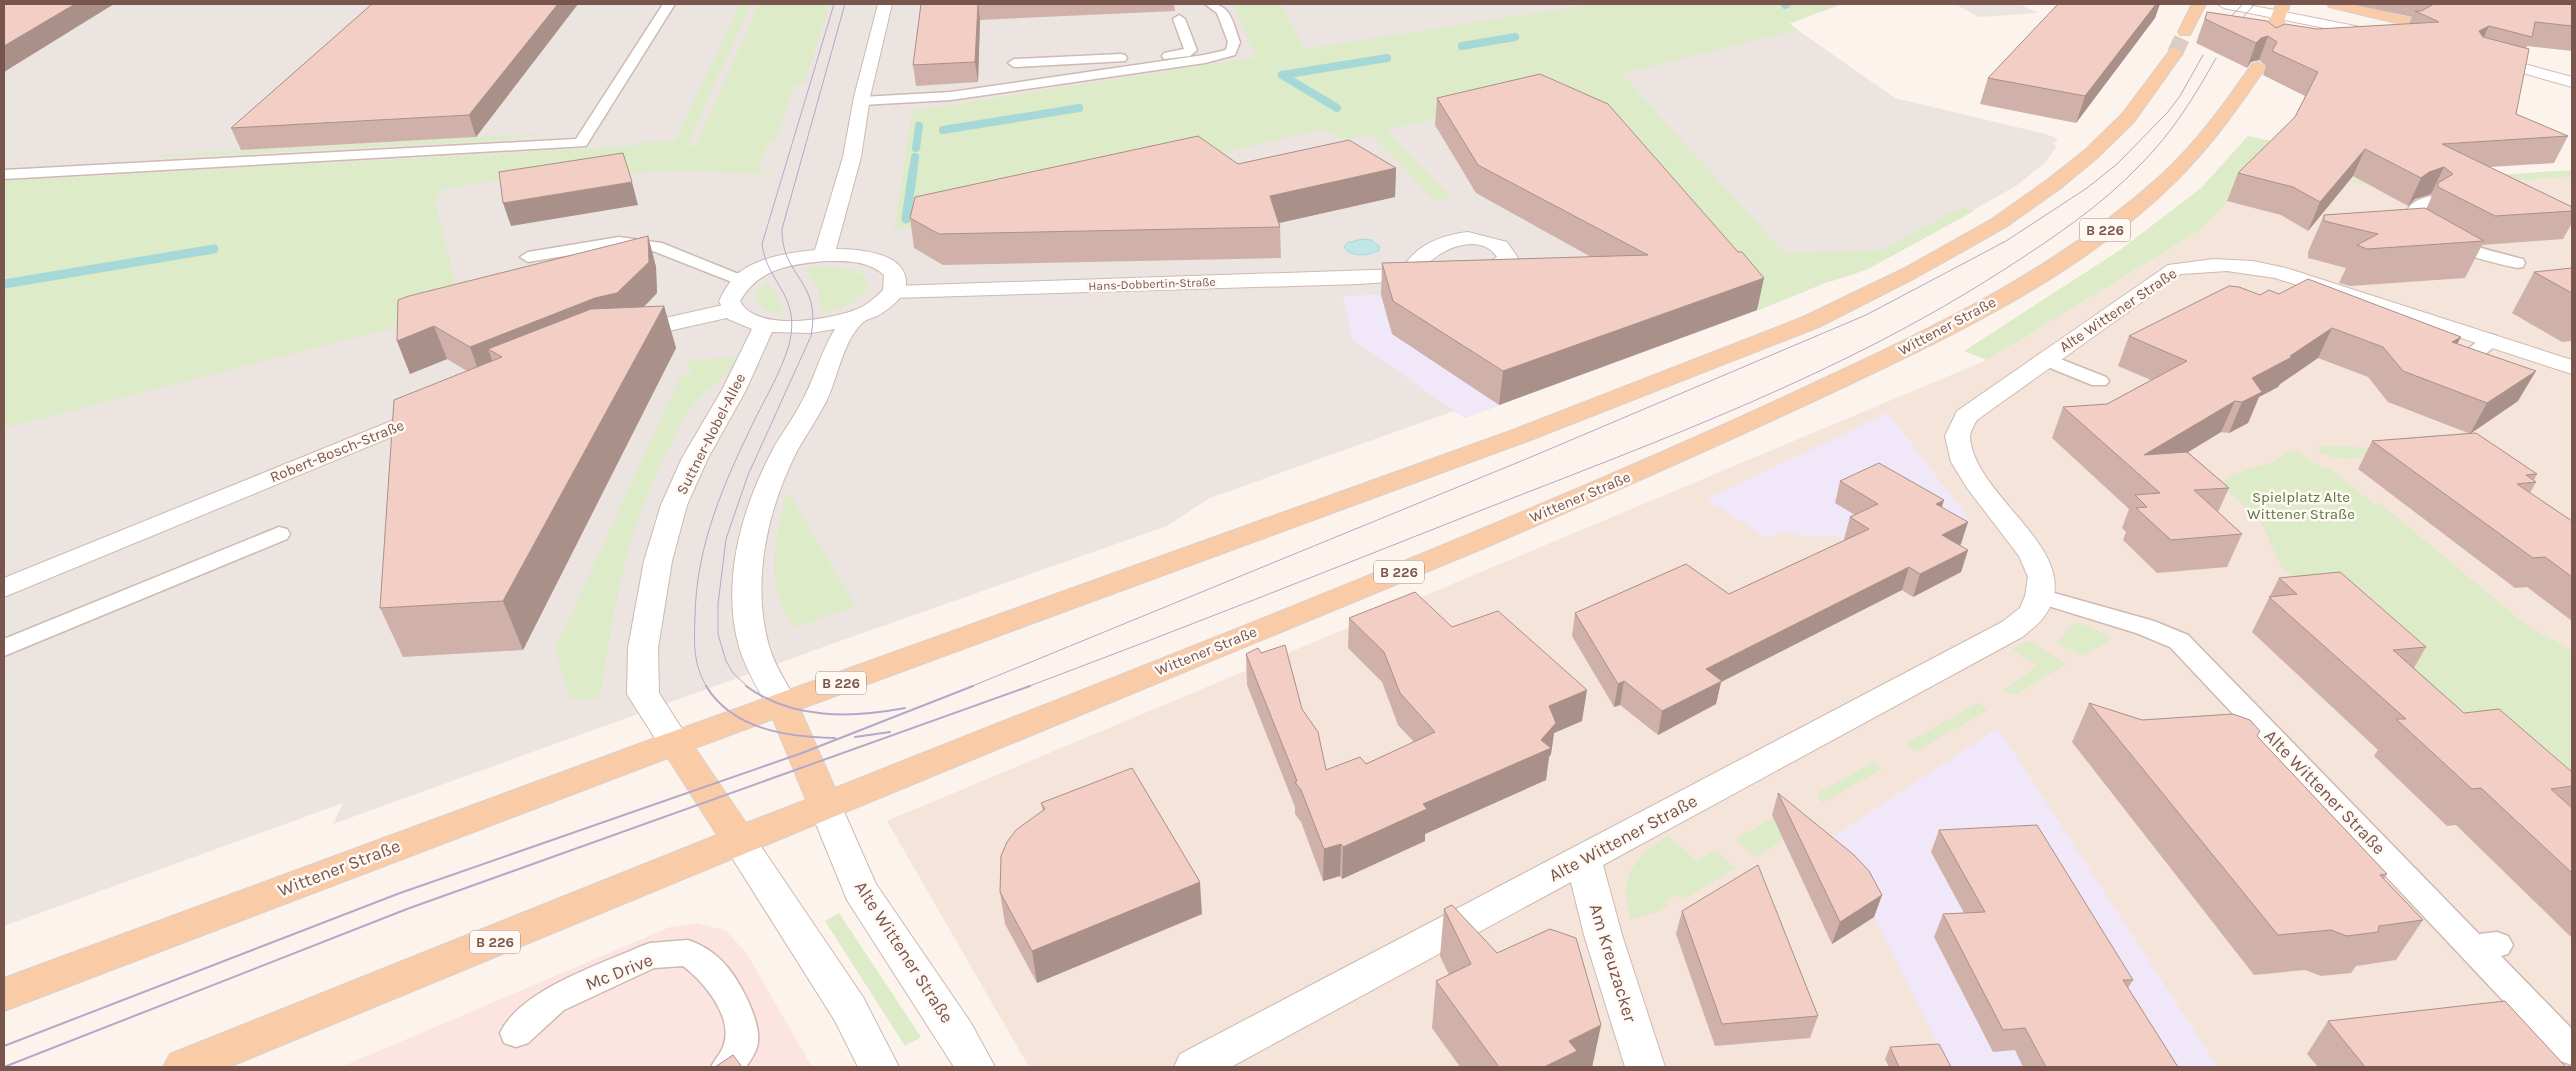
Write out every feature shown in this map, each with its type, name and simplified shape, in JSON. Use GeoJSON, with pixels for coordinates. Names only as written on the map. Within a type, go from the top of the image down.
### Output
{"type":"FeatureCollection","features":[{"type":"Feature","properties":{"kind":"main road"},"geometry":{"type":"LineString","coordinates":[[2185,32],[2199,4]]}},
{"type":"Feature","properties":{"kind":"main road"},"geometry":{"type":"LineString","coordinates":[[2334,4],[2414,26]]}},
{"type":"Feature","properties":{"kind":"main road","name":"Wittener Straße"},"geometry":{"type":"LineString","coordinates":[[184,1067],[1479,540],[1693,449],[1962,321],[2047,270],[2123,217],[2176,170],[2211,134],[2263,56],[2280,7]]}},
{"type":"Feature","properties":{"kind":"main road","name":"Wittener Straße"},"geometry":{"type":"LineString","coordinates":[[4,995],[324,873],[675,743],[1519,436],[1767,340],[1852,303],[1999,223],[2054,184],[2091,154],[2128,118],[2175,53]]}},
{"type":"Feature","properties":{"kind":"main road"},"geometry":{"type":"LineString","coordinates":[[782,704],[826,807]]}},
{"type":"Feature","properties":{"kind":"main road"},"geometry":{"type":"LineString","coordinates":[[675,743],[740,842]]}},
{"type":"Feature","properties":{"kind":"street"},"geometry":{"type":"LineString","coordinates":[[824,255],[852,157],[862,101],[885,4]]}},
{"type":"Feature","properties":{"kind":"street"},"geometry":{"type":"LineString","coordinates":[[2224,4],[2280,7],[2414,26]]}},
{"type":"Feature","properties":{"kind":"street"},"geometry":{"type":"LineString","coordinates":[[2280,7],[2389,37]]}},
{"type":"Feature","properties":{"kind":"street"},"geometry":{"type":"LineString","coordinates":[[2495,46],[2572,66]]}},
{"type":"Feature","properties":{"kind":"street"},"geometry":{"type":"LineString","coordinates":[[2477,56],[2572,82]]}},
{"type":"Feature","properties":{"kind":"street","name":"Hans-Dobbertin-Straße"},"geometry":{"type":"LineString","coordinates":[[894,292],[1359,278],[1492,270],[1508,258],[1500,246],[1477,239],[1448,241],[1432,249],[1415,262],[1410,274]]}},
{"type":"Feature","properties":{"kind":"street"},"geometry":{"type":"LineString","coordinates":[[824,255],[856,256],[885,266],[893,273],[896,282],[894,292],[879,306],[854,318],[807,328],[764,326],[745,320],[732,310],[729,300],[732,291],[744,279],[766,267],[788,260],[824,255]]}},
{"type":"Feature","properties":{"kind":"street","name":"Alte Wittener Straße"},"geometry":{"type":"LineString","coordinates":[[1194,1067],[1998,637],[2032,613],[2040,596],[2042,577],[2032,555],[1976,482],[1964,462],[1957,436],[1966,416],[2174,269],[2199,264],[2230,264],[2279,272],[2572,367]]}},
{"type":"Feature","properties":{"kind":"street"},"geometry":{"type":"LineString","coordinates":[[613,337],[732,310]]}},
{"type":"Feature","properties":{"kind":"street"},"geometry":{"type":"LineString","coordinates":[[782,704],[754,647],[746,576],[750,548],[757,520],[784,453],[816,398],[846,328],[854,318]]}},
{"type":"Feature","properties":{"kind":"street","name":"Suttner-Nobel-Allee"},"geometry":{"type":"LineString","coordinates":[[675,743],[643,694],[643,648],[658,561],[674,505],[695,458],[734,390],[764,326]]}},
{"type":"Feature","properties":{"kind":"street","name":"Robert-Bosch-Straße"},"geometry":{"type":"LineString","coordinates":[[4,588],[445,407]]}},
{"type":"Feature","properties":{"kind":"street","name":"Alte Wittener Straße"},"geometry":{"type":"LineString","coordinates":[[826,807],[860,890],[957,1035],[974,1067]]}},
{"type":"Feature","properties":{"kind":"street"},"geometry":{"type":"LineString","coordinates":[[740,842],[849,1010],[879,1067]]}},
{"type":"Feature","properties":{"kind":"street","name":"Am Kreuzacker"},"geometry":{"type":"LineString","coordinates":[[1583,859],[1603,935],[1645,1067]]}},
{"type":"Feature","properties":{"kind":"lane"},"geometry":{"type":"LineString","coordinates":[[4,175],[581,143],[669,4]]}},
{"type":"Feature","properties":{"kind":"lane"},"geometry":{"type":"LineString","coordinates":[[1014,63],[1120,64],[1205,59],[1231,52],[1234,42],[1225,19],[1222,12],[1211,4]]}},
{"type":"Feature","properties":{"kind":"lane"},"geometry":{"type":"LineString","coordinates":[[862,101],[951,96],[1120,64],[1186,54],[1191,50],[1179,19]]}},
{"type":"Feature","properties":{"kind":"lane"},"geometry":{"type":"LineString","coordinates":[[2430,201],[2416,207],[2414,215],[2418,223],[2458,245],[2518,263]]}},
{"type":"Feature","properties":{"kind":"lane"},"geometry":{"type":"LineString","coordinates":[[528,257],[619,242],[656,246],[732,277],[744,279]]}},
{"type":"Feature","properties":{"kind":"lane"},"geometry":{"type":"LineString","coordinates":[[2380,326],[2406,312]]}},
{"type":"Feature","properties":{"kind":"lane"},"geometry":{"type":"LineString","coordinates":[[2464,363],[2490,340]]}},
{"type":"Feature","properties":{"kind":"lane"},"geometry":{"type":"LineString","coordinates":[[2045,359],[2099,380]]}},
{"type":"Feature","properties":{"kind":"lane"},"geometry":{"type":"LineString","coordinates":[[6,643],[279,534]]}},
{"type":"Feature","properties":{"kind":"lane","name":"Alte Wittener Straße"},"geometry":{"type":"LineString","coordinates":[[2040,596],[2145,627],[2180,641],[2204,654],[2485,946],[2572,1050]]}},
{"type":"Feature","properties":{"kind":"lane","name":"Mc Drive"},"geometry":{"type":"LineString","coordinates":[[516,1033],[553,1000],[650,956],[688,953],[710,969],[723,986],[741,1023],[741,1046],[728,1067]]}},
{"type":"Feature","properties":{"kind":"shaded area"},"geometry":{"type":"Polygon","coordinates":[[[4,4],[1842,4],[1789,24],[1895,98],[2046,134],[2058,139],[2053,144],[2057,146],[2046,162],[2016,186],[1868,269],[1825,283],[1759,310],[1465,418],[1454,411],[1210,498],[1167,526],[840,641],[333,824],[343,803],[4,926],[4,4]]]}},
{"type":"Feature","properties":{"kind":"shaded area"},"geometry":{"type":"Polygon","coordinates":[[[1955,4],[2019,4],[2038,13],[1979,17],[1955,4]]]}},
{"type":"Feature","properties":{"kind":"shaded area"},"geometry":{"type":"Polygon","coordinates":[[[2253,162],[2356,174],[2352,183],[2406,188],[2572,177],[2572,1067],[1029,1067],[887,821],[1987,360],[2199,231],[2253,162]]]}},
{"type":"Feature","properties":{"kind":"shaded area"},"geometry":{"type":"Polygon","coordinates":[[[1736,283],[1759,310],[1465,418],[1353,340],[1343,296],[1736,283]]]}},
{"type":"Feature","properties":{"kind":"shaded area"},"geometry":{"type":"Polygon","coordinates":[[[1888,413],[1970,520],[1880,561],[1835,536],[1802,536],[1783,532],[1766,538],[1707,499],[1888,413]]]}},
{"type":"Feature","properties":{"kind":"shaded area"},"geometry":{"type":"Polygon","coordinates":[[[1998,728],[2218,1067],[1940,1067],[1942,1054],[1862,894],[1814,849],[1998,728]]]}},
{"type":"Feature","properties":{"kind":"shaded area"},"geometry":{"type":"Polygon","coordinates":[[[696,923],[725,930],[746,952],[812,1067],[341,1067],[670,927],[696,923]]]}},
{"type":"Feature","properties":{"kind":"green space"},"geometry":{"type":"Polygon","coordinates":[[[740,4],[751,4],[687,146],[696,145],[759,4],[829,4],[805,83],[794,84],[776,141],[769,141],[758,173],[777,172],[773,175],[689,170],[508,179],[443,189],[435,202],[455,283],[636,249],[655,261],[4,428],[4,181],[634,146],[636,143],[675,141],[740,4]]]}},
{"type":"Feature","properties":{"kind":"green space"},"geometry":{"type":"Polygon","coordinates":[[[1233,4],[1281,4],[1304,49],[1594,4],[1842,4],[1789,23],[1798,30],[1622,74],[1784,253],[1882,250],[1961,207],[1974,211],[1868,269],[1825,283],[1759,310],[1736,283],[1539,93],[1386,130],[1452,197],[1435,201],[1370,134],[1343,140],[1324,129],[894,231],[912,111],[1256,57],[1233,4]]]}},
{"type":"Feature","properties":{"kind":"green space"},"geometry":{"type":"Polygon","coordinates":[[[556,133],[492,141],[157,158],[161,155],[556,133]]]}},
{"type":"Feature","properties":{"kind":"green space"},"geometry":{"type":"Polygon","coordinates":[[[2248,136],[2331,153],[2416,180],[2572,170],[2572,177],[2406,188],[2351,183],[2356,174],[2273,154],[2199,231],[1987,360],[1964,351],[2120,250],[2201,188],[2248,136]]]}},
{"type":"Feature","properties":{"kind":"green space"},"geometry":{"type":"Polygon","coordinates":[[[820,267],[856,271],[866,280],[868,287],[860,298],[842,307],[822,313],[818,289],[805,269],[820,267]]]}},
{"type":"Feature","properties":{"kind":"green space"},"geometry":{"type":"Polygon","coordinates":[[[767,282],[776,293],[784,315],[767,311],[756,301],[756,294],[767,282]]]}},
{"type":"Feature","properties":{"kind":"green space"},"geometry":{"type":"Polygon","coordinates":[[[738,358],[733,366],[692,406],[662,461],[648,494],[635,527],[621,582],[600,698],[571,700],[555,649],[681,375],[690,374],[692,367],[685,368],[688,362],[695,359],[738,358]]]}},
{"type":"Feature","properties":{"kind":"green space"},"geometry":{"type":"Polygon","coordinates":[[[2329,445],[2372,449],[2384,456],[2343,459],[2319,452],[2319,447],[2329,445]]]}},
{"type":"Feature","properties":{"kind":"green space","name":"Spielplatz Alte Wittener Straße"},"geometry":{"type":"Polygon","coordinates":[[[2294,449],[2319,466],[2331,470],[2374,504],[2380,503],[2530,628],[2572,650],[2572,818],[2281,566],[2260,520],[2218,482],[2246,470],[2269,464],[2294,449]]]}},
{"type":"Feature","properties":{"kind":"green space"},"geometry":{"type":"Polygon","coordinates":[[[791,496],[854,604],[852,608],[794,628],[778,596],[774,564],[775,548],[785,497],[791,496]]]}},
{"type":"Feature","properties":{"kind":"green space"},"geometry":{"type":"Polygon","coordinates":[[[2073,623],[2090,626],[2112,639],[2083,656],[2057,643],[2073,623]]]}},
{"type":"Feature","properties":{"kind":"green space"},"geometry":{"type":"Polygon","coordinates":[[[2029,641],[2066,664],[2017,694],[2002,692],[2038,665],[2012,650],[2029,641]]]}},
{"type":"Feature","properties":{"kind":"green space"},"geometry":{"type":"Polygon","coordinates":[[[1978,703],[1988,710],[1915,752],[1905,744],[1978,703]]]}},
{"type":"Feature","properties":{"kind":"green space"},"geometry":{"type":"Polygon","coordinates":[[[1873,763],[1882,769],[1822,803],[1817,793],[1873,763]]]}},
{"type":"Feature","properties":{"kind":"green space"},"geometry":{"type":"Polygon","coordinates":[[[1780,814],[1798,831],[1754,857],[1736,839],[1780,814]]]}},
{"type":"Feature","properties":{"kind":"green space"},"geometry":{"type":"Polygon","coordinates":[[[1668,836],[1696,861],[1715,850],[1736,868],[1682,900],[1676,895],[1664,902],[1668,906],[1652,914],[1630,920],[1626,889],[1631,872],[1646,851],[1668,836]]]}},
{"type":"Feature","properties":{"kind":"green space"},"geometry":{"type":"Polygon","coordinates":[[[839,913],[921,1037],[905,1046],[825,921],[839,913]]]}},
{"type":"Feature","properties":{"kind":"water"},"geometry":{"type":"Polygon","coordinates":[[[1362,239],[1371,240],[1380,247],[1379,250],[1370,254],[1360,255],[1347,251],[1344,247],[1347,243],[1362,239]]]}},
{"type":"Feature","properties":{"kind":"building"},"geometry":{"type":"Polygon","coordinates":[[[4,4],[75,4],[4,46],[4,4]]]}},
{"type":"Feature","properties":{"kind":"building"},"geometry":{"type":"Polygon","coordinates":[[[372,4],[558,4],[469,115],[231,128],[372,4]]]}},
{"type":"Feature","properties":{"kind":"building"},"geometry":{"type":"Polygon","coordinates":[[[921,4],[978,4],[975,62],[913,65],[921,4]]]}},
{"type":"Feature","properties":{"kind":"building"},"geometry":{"type":"Polygon","coordinates":[[[2058,4],[2156,4],[2085,96],[1988,78],[2058,4]]]}},
{"type":"Feature","properties":{"kind":"building"},"geometry":{"type":"Polygon","coordinates":[[[2434,4],[2572,4],[2572,26],[2535,22],[2532,37],[2489,26],[2479,31],[2483,37],[2529,49],[2516,114],[2568,136],[2442,144],[2572,207],[2572,211],[2495,216],[2438,187],[2438,183],[2453,174],[2444,167],[2429,172],[2421,178],[2365,149],[2320,202],[2293,187],[2238,173],[2295,117],[2318,72],[2272,51],[2277,42],[2268,36],[2261,38],[2256,43],[2205,19],[2207,12],[2267,21],[2276,28],[2285,24],[2317,29],[2439,22],[2415,11],[2421,11],[2434,4]]]}},
{"type":"Feature","properties":{"kind":"building"},"geometry":{"type":"Polygon","coordinates":[[[1540,74],[1608,104],[1738,252],[1742,252],[1764,278],[1503,371],[1393,301],[1382,263],[1648,255],[1478,165],[1437,98],[1540,74]]]}},
{"type":"Feature","properties":{"kind":"building"},"geometry":{"type":"Polygon","coordinates":[[[1198,136],[1238,164],[1349,140],[1396,168],[1270,196],[1280,227],[939,234],[910,218],[915,197],[1198,136]]]}},
{"type":"Feature","properties":{"kind":"building"},"geometry":{"type":"Polygon","coordinates":[[[623,153],[632,182],[503,203],[499,172],[623,153]]]}},
{"type":"Feature","properties":{"kind":"building"},"geometry":{"type":"Polygon","coordinates":[[[2425,208],[2484,241],[2367,249],[2357,245],[2378,234],[2324,221],[2324,215],[2425,208]]]}},
{"type":"Feature","properties":{"kind":"building"},"geometry":{"type":"Polygon","coordinates":[[[648,236],[649,262],[617,293],[595,298],[470,347],[434,326],[397,341],[398,300],[648,236]]]}},
{"type":"Feature","properties":{"kind":"building"},"geometry":{"type":"Polygon","coordinates":[[[2572,268],[2572,293],[2534,272],[2572,268]]]}},
{"type":"Feature","properties":{"kind":"building"},"geometry":{"type":"Polygon","coordinates":[[[2308,279],[2461,337],[2452,342],[2536,371],[2487,403],[2403,371],[2383,347],[2332,328],[2290,356],[2292,357],[2252,378],[2262,392],[2242,402],[2235,401],[2144,455],[2187,452],[2229,488],[2194,490],[2242,534],[2171,540],[2136,508],[2147,507],[2135,495],[2160,493],[2063,407],[2107,404],[2187,361],[2129,336],[2229,286],[2239,287],[2260,295],[2269,290],[2279,294],[2308,279]]]}},
{"type":"Feature","properties":{"kind":"building"},"geometry":{"type":"Polygon","coordinates":[[[664,306],[503,601],[380,608],[394,400],[502,357],[488,349],[591,309],[664,306]]]}},
{"type":"Feature","properties":{"kind":"building"},"geometry":{"type":"Polygon","coordinates":[[[2476,433],[2537,474],[2526,475],[2536,482],[2517,484],[2572,521],[2572,577],[2545,557],[2533,558],[2372,441],[2476,433]]]}},
{"type":"Feature","properties":{"kind":"building"},"geometry":{"type":"Polygon","coordinates":[[[1879,463],[1944,500],[1936,504],[1968,522],[1942,535],[1968,550],[1920,574],[1909,567],[1706,669],[1722,681],[1662,711],[1624,681],[1618,684],[1575,613],[1686,564],[1729,594],[1869,529],[1850,517],[1878,504],[1840,481],[1879,463]]]}},
{"type":"Feature","properties":{"kind":"building"},"geometry":{"type":"Polygon","coordinates":[[[2340,572],[2426,647],[2393,650],[2464,713],[2499,709],[2572,772],[2572,786],[2551,789],[2572,808],[2572,873],[2481,788],[2472,789],[2396,719],[2406,719],[2269,597],[2297,594],[2279,578],[2340,572]]]}},
{"type":"Feature","properties":{"kind":"building"},"geometry":{"type":"Polygon","coordinates":[[[1415,592],[1452,627],[1498,611],[1587,690],[1549,706],[1556,723],[1541,740],[1551,748],[1423,804],[1427,809],[1343,847],[1341,844],[1324,849],[1301,790],[1295,782],[1297,781],[1246,654],[1258,648],[1261,653],[1285,645],[1302,709],[1318,732],[1326,770],[1360,757],[1366,764],[1435,732],[1400,693],[1384,652],[1349,618],[1415,592]]]}},
{"type":"Feature","properties":{"kind":"building"},"geometry":{"type":"Polygon","coordinates":[[[2089,703],[2142,720],[2233,714],[2250,720],[2260,731],[2257,736],[2387,874],[2380,875],[2423,920],[2379,926],[2378,932],[2347,936],[2331,930],[2278,935],[2089,703]]]}},
{"type":"Feature","properties":{"kind":"building"},"geometry":{"type":"Polygon","coordinates":[[[1132,768],[1200,882],[1032,951],[1000,892],[1001,856],[1007,842],[1016,830],[1045,809],[1041,803],[1132,768]]]}},
{"type":"Feature","properties":{"kind":"building"},"geometry":{"type":"Polygon","coordinates":[[[1778,793],[1854,855],[1869,871],[1882,895],[1840,922],[1778,793]]]}},
{"type":"Feature","properties":{"kind":"building"},"geometry":{"type":"Polygon","coordinates":[[[2037,825],[2133,980],[2123,980],[2178,1067],[2046,1067],[2025,1028],[2003,1030],[1943,914],[1985,912],[1939,830],[2037,825]]]}},
{"type":"Feature","properties":{"kind":"building"},"geometry":{"type":"Polygon","coordinates":[[[1758,865],[1818,1016],[1722,1024],[1682,911],[1758,865]]]}},
{"type":"Feature","properties":{"kind":"building"},"geometry":{"type":"Polygon","coordinates":[[[1452,905],[1497,953],[1550,929],[1576,938],[1601,1025],[1569,1041],[1577,1051],[1544,1067],[1499,1067],[1436,981],[1471,964],[1444,909],[1452,905]]]}},
{"type":"Feature","properties":{"kind":"building"},"geometry":{"type":"Polygon","coordinates":[[[2505,1001],[2566,1067],[2365,1067],[2328,1021],[2505,1001]]]}},
{"type":"Feature","properties":{"kind":"building"},"geometry":{"type":"Polygon","coordinates":[[[1939,1044],[1951,1067],[1899,1067],[1890,1047],[1939,1044]]]}},
{"type":"Feature","properties":{"kind":"building"},"geometry":{"type":"Polygon","coordinates":[[[733,1055],[742,1067],[715,1067],[733,1055]]]}},
{"type":"Feature","properties":{"kind":"waterway"},"geometry":{"type":"LineString","coordinates":[[1462,46],[1515,37]]}},
{"type":"Feature","properties":{"kind":"waterway"},"geometry":{"type":"LineString","coordinates":[[1337,108],[1282,75],[1387,58]]}},
{"type":"Feature","properties":{"kind":"waterway"},"geometry":{"type":"LineString","coordinates":[[943,130],[1079,108]]}},
{"type":"Feature","properties":{"kind":"waterway"},"geometry":{"type":"LineString","coordinates":[[916,148],[919,126]]}},
{"type":"Feature","properties":{"kind":"waterway"},"geometry":{"type":"LineString","coordinates":[[913,171],[915,157]]}},
{"type":"Feature","properties":{"kind":"waterway"},"geometry":{"type":"LineString","coordinates":[[906,219],[913,170]]}},
{"type":"Feature","properties":{"kind":"waterway"},"geometry":{"type":"LineString","coordinates":[[4,284],[214,249]]}},
{"type":"Feature","properties":{"kind":"tunnel"},"geometry":{"type":"LineString","coordinates":[[2175,53],[2185,32]]}},
{"type":"Feature","properties":{"kind":"tram line"},"geometry":{"type":"LineString","coordinates":[[707,687],[699,670],[695,645],[700,565],[706,540],[723,491],[755,419],[776,378],[789,345],[792,321],[790,308],[769,268],[762,244],[834,4]]}},
{"type":"Feature","properties":{"kind":"tram line"},"geometry":{"type":"LineString","coordinates":[[748,687],[733,673],[726,661],[718,634],[718,604],[726,539],[748,475],[811,336],[813,317],[811,302],[788,258],[783,245],[782,229],[845,4]]}},
{"type":"Feature","properties":{"kind":"tram line"},"geometry":{"type":"LineString","coordinates":[[2223,25],[2243,4]]}},
{"type":"Feature","properties":{"kind":"tram line"},"geometry":{"type":"LineString","coordinates":[[2233,28],[2255,4]]}},
{"type":"Feature","properties":{"kind":"tram line"},"geometry":{"type":"LineString","coordinates":[[970,687],[1531,457],[1866,315],[2006,241],[2087,188],[2117,164],[2167,113],[2180,96],[2203,55]]}},
{"type":"Feature","properties":{"kind":"tram line"},"geometry":{"type":"LineString","coordinates":[[1027,687],[1255,600],[1683,431],[1816,373],[1880,341],[1943,307],[2005,269],[2059,233],[2110,194],[2163,140],[2191,100],[2216,58]]}},
{"type":"Feature","properties":{"kind":"tram line"},"geometry":{"type":"LineString","coordinates":[[706,686],[717,701],[731,713],[746,722],[781,733],[835,738]]}},
{"type":"Feature","properties":{"kind":"tram line"},"geometry":{"type":"LineString","coordinates":[[746,686],[764,697],[783,705],[823,714],[864,714],[905,708]]}},
{"type":"Feature","properties":{"kind":"tram line"},"geometry":{"type":"LineString","coordinates":[[4,1046],[400,893],[802,753],[973,686]]}},
{"type":"Feature","properties":{"kind":"tram line"},"geometry":{"type":"LineString","coordinates":[[4,1067],[407,909],[1030,686]]}},
{"type":"Feature","properties":{"kind":"tram line"},"geometry":{"type":"LineString","coordinates":[[855,737],[890,732]]}}]}
